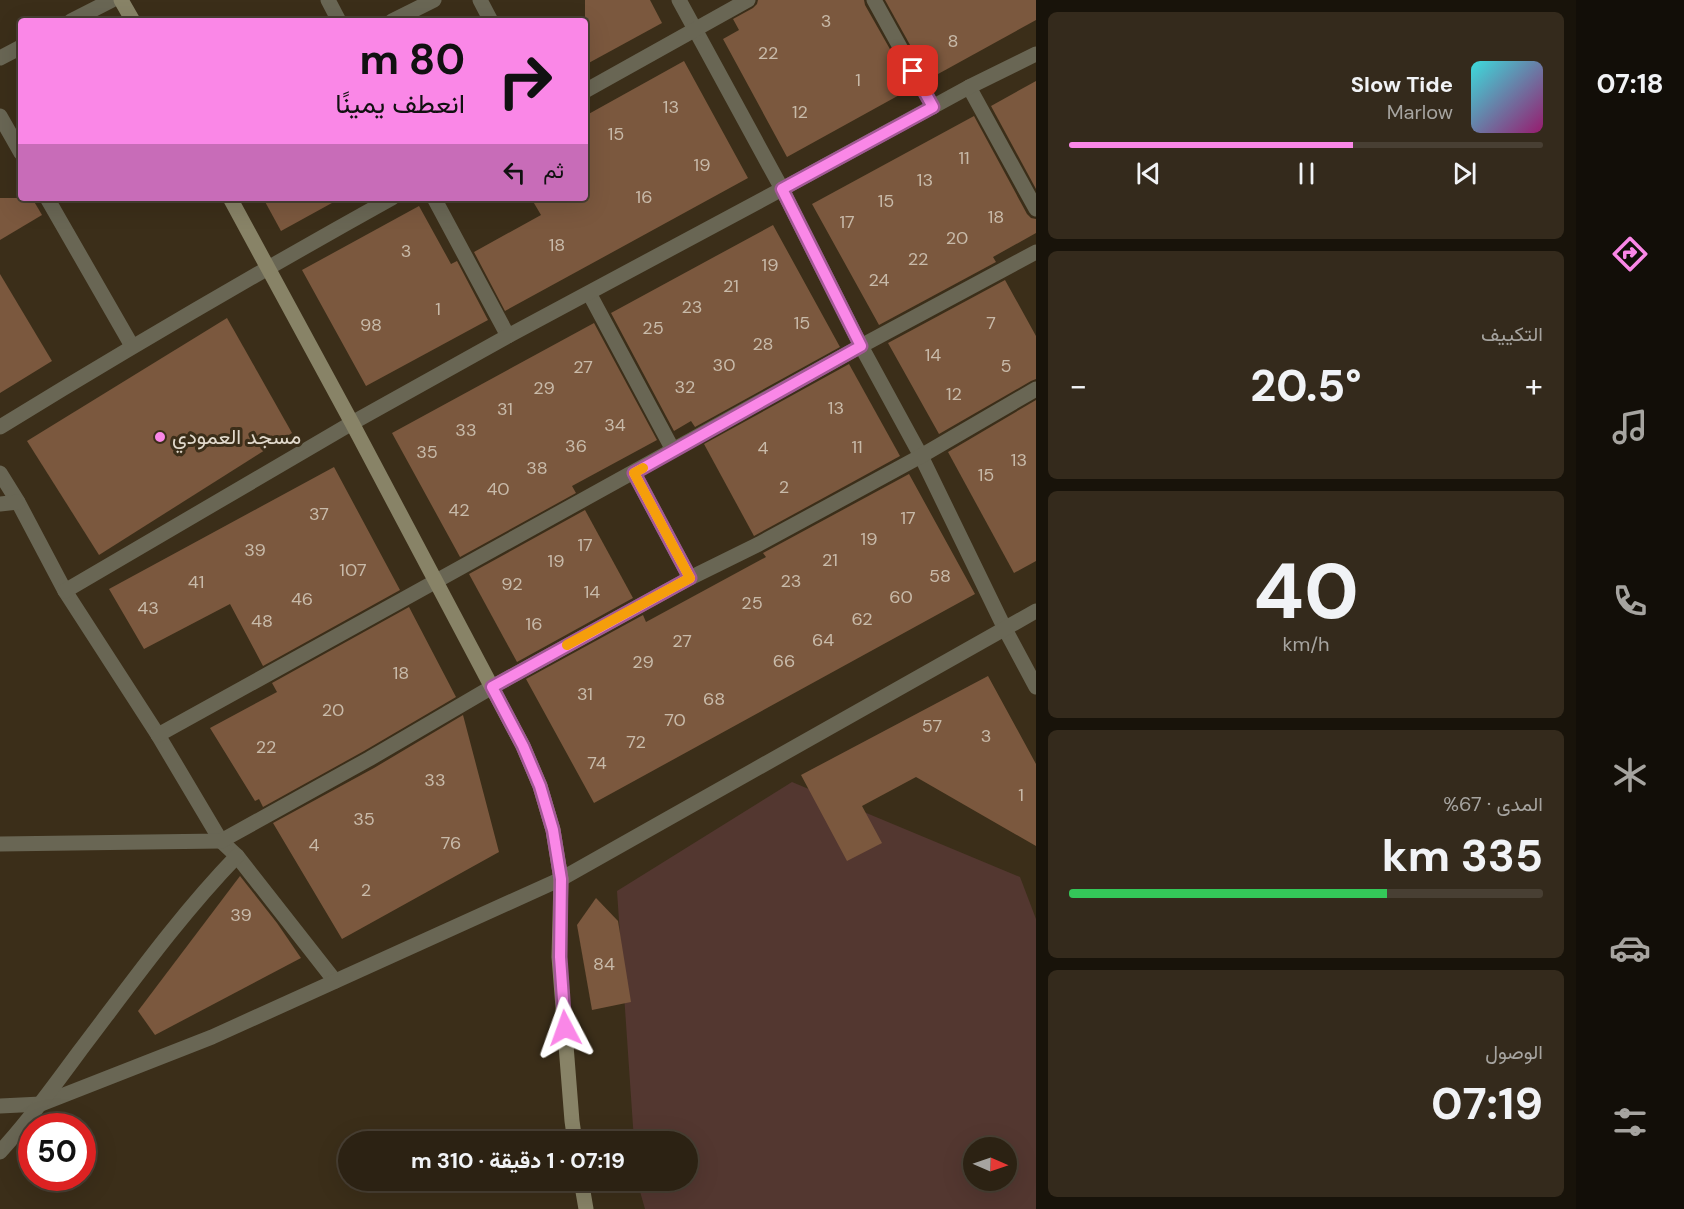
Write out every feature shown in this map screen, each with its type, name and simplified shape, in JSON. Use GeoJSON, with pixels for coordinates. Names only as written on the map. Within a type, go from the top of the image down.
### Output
{"type":"FeatureCollection","features":[{"type":"Feature","properties":{"kind":"main road"},"geometry":{"type":"LineString","coordinates":[[121,0],[131,18]]}},
{"type":"Feature","properties":{"kind":"main road"},"geometry":{"type":"LineString","coordinates":[[232,201],[492,687],[523,746],[540,786],[553,830],[561,879],[560,957],[573,1131]]}},
{"type":"Feature","properties":{"kind":"main road"},"geometry":{"type":"LineString","coordinates":[[583,1191],[586,1209]]}},
{"type":"Feature","properties":{"kind":"street"},"geometry":{"type":"LineString","coordinates":[[77,18],[112,0]]}},
{"type":"Feature","properties":{"kind":"street"},"geometry":{"type":"LineString","coordinates":[[328,0],[337,18]]}},
{"type":"Feature","properties":{"kind":"street"},"geometry":{"type":"LineString","coordinates":[[398,18],[434,0]]}},
{"type":"Feature","properties":{"kind":"street"},"geometry":{"type":"LineString","coordinates":[[480,0],[489,18]]}},
{"type":"Feature","properties":{"kind":"street"},"geometry":{"type":"LineString","coordinates":[[679,0],[782,189],[861,346],[921,456],[1005,629],[1036,687]]}},
{"type":"Feature","properties":{"kind":"street"},"geometry":{"type":"LineString","coordinates":[[588,89],[748,0]]}},
{"type":"Feature","properties":{"kind":"street"},"geometry":{"type":"LineString","coordinates":[[874,0],[933,107]]}},
{"type":"Feature","properties":{"kind":"street"},"geometry":{"type":"LineString","coordinates":[[0,58],[18,49]]}},
{"type":"Feature","properties":{"kind":"street"},"geometry":{"type":"LineString","coordinates":[[65,591],[352,423],[508,336],[969,87],[1036,54]]}},
{"type":"Feature","properties":{"kind":"street"},"geometry":{"type":"LineString","coordinates":[[969,87],[1036,209]]}},
{"type":"Feature","properties":{"kind":"street"},"geometry":{"type":"LineString","coordinates":[[0,116],[18,148]]}},
{"type":"Feature","properties":{"kind":"street"},"geometry":{"type":"LineString","coordinates":[[49,201],[132,346]]}},
{"type":"Feature","properties":{"kind":"street"},"geometry":{"type":"LineString","coordinates":[[0,428],[132,346],[387,201]]}},
{"type":"Feature","properties":{"kind":"street"},"geometry":{"type":"LineString","coordinates":[[436,201],[508,336]]}},
{"type":"Feature","properties":{"kind":"street"},"geometry":{"type":"LineString","coordinates":[[158,735],[861,346],[1036,252]]}},
{"type":"Feature","properties":{"kind":"street"},"geometry":{"type":"LineString","coordinates":[[589,293],[673,450]]}},
{"type":"Feature","properties":{"kind":"street"},"geometry":{"type":"LineString","coordinates":[[0,844],[220,841],[369,759],[492,687],[690,578],[759,544],[921,456],[1036,389]]}},
{"type":"Feature","properties":{"kind":"street"},"geometry":{"type":"LineString","coordinates":[[634,473],[690,578]]}},
{"type":"Feature","properties":{"kind":"street"},"geometry":{"type":"LineString","coordinates":[[0,474],[18,502],[65,591],[158,735],[220,841],[237,856],[335,981]]}},
{"type":"Feature","properties":{"kind":"street"},"geometry":{"type":"LineString","coordinates":[[0,504],[18,502]]}},
{"type":"Feature","properties":{"kind":"street"},"geometry":{"type":"LineString","coordinates":[[0,1106],[41,1104],[212,1037],[561,879],[1036,611]]}},
{"type":"Feature","properties":{"kind":"street"},"geometry":{"type":"LineString","coordinates":[[0,1152],[41,1104],[135,977],[204,891],[237,856]]}},
{"type":"Feature","properties":{"kind":"shaded area"},"geometry":{"type":"Polygon","coordinates":[[[792,782],[1020,877],[1036,919],[1036,1209],[645,1209],[640,1191],[698,1191],[698,1131],[633,1131],[617,891],[792,782]]]}},
{"type":"Feature","properties":{"kind":"building"},"geometry":{"type":"Polygon","coordinates":[[[585,0],[650,0],[662,23],[588,63],[588,18],[585,18],[585,0]]]}},
{"type":"Feature","properties":{"kind":"building"},"geometry":{"type":"Polygon","coordinates":[[[758,0],[864,0],[912,88],[787,157],[723,39],[739,30],[733,19],[753,8],[758,0]]]}},
{"type":"Feature","properties":{"kind":"building"},"geometry":{"type":"Polygon","coordinates":[[[885,0],[1036,0],[1036,20],[929,79],[885,0]]]}},
{"type":"Feature","properties":{"kind":"building"},"geometry":{"type":"Polygon","coordinates":[[[684,61],[748,178],[505,311],[474,252],[541,215],[533,201],[588,201],[588,114],[684,61]]]}},
{"type":"Feature","properties":{"kind":"building"},"geometry":{"type":"Polygon","coordinates":[[[1036,81],[1036,189],[991,106],[1036,81]]]}},
{"type":"Feature","properties":{"kind":"building"},"geometry":{"type":"Polygon","coordinates":[[[974,116],[1027,214],[1036,219],[1036,233],[993,257],[996,262],[879,325],[812,204],[974,116]]]}},
{"type":"Feature","properties":{"kind":"building"},"geometry":{"type":"Polygon","coordinates":[[[0,198],[34,201],[42,215],[0,240],[0,198]]]}},
{"type":"Feature","properties":{"kind":"building"},"geometry":{"type":"Polygon","coordinates":[[[265,201],[336,201],[281,231],[265,201]]]}},
{"type":"Feature","properties":{"kind":"building"},"geometry":{"type":"Polygon","coordinates":[[[419,206],[451,264],[457,261],[488,320],[366,386],[302,270],[419,206]]]}},
{"type":"Feature","properties":{"kind":"building"},"geometry":{"type":"Polygon","coordinates":[[[773,225],[840,347],[695,427],[691,421],[674,431],[611,313],[773,225]]]}},
{"type":"Feature","properties":{"kind":"building"},"geometry":{"type":"Polygon","coordinates":[[[0,274],[52,361],[0,393],[0,274]]]}},
{"type":"Feature","properties":{"kind":"building"},"geometry":{"type":"Polygon","coordinates":[[[1005,280],[1036,336],[1036,379],[939,434],[888,343],[1005,280]]]}},
{"type":"Feature","properties":{"kind":"building","name":"مسجد العمودي"},"geometry":{"type":"Polygon","coordinates":[[[227,318],[292,433],[99,555],[27,441],[227,318]]]}},
{"type":"Feature","properties":{"kind":"building"},"geometry":{"type":"Polygon","coordinates":[[[594,323],[657,440],[572,486],[576,493],[460,557],[392,433],[594,323]]]}},
{"type":"Feature","properties":{"kind":"building"},"geometry":{"type":"Polygon","coordinates":[[[849,364],[900,456],[754,536],[704,444],[849,364]]]}},
{"type":"Feature","properties":{"kind":"building"},"geometry":{"type":"Polygon","coordinates":[[[1036,400],[1036,561],[1014,573],[948,452],[1036,400]]]}},
{"type":"Feature","properties":{"kind":"building"},"geometry":{"type":"Polygon","coordinates":[[[334,467],[400,590],[263,666],[230,604],[144,649],[109,589],[334,467]]]}},
{"type":"Feature","properties":{"kind":"building"},"geometry":{"type":"Polygon","coordinates":[[[909,474],[975,594],[594,803],[526,679],[643,615],[646,622],[766,557],[763,553],[909,474]]]}},
{"type":"Feature","properties":{"kind":"building"},"geometry":{"type":"Polygon","coordinates":[[[585,510],[633,598],[517,662],[469,574],[585,510]]]}},
{"type":"Feature","properties":{"kind":"building"},"geometry":{"type":"Polygon","coordinates":[[[409,607],[456,697],[263,807],[259,799],[255,801],[210,728],[277,692],[272,683],[409,607]]]}},
{"type":"Feature","properties":{"kind":"building"},"geometry":{"type":"Polygon","coordinates":[[[988,676],[1036,764],[1036,846],[916,777],[862,806],[882,843],[847,861],[801,775],[988,676]]]}},
{"type":"Feature","properties":{"kind":"building"},"geometry":{"type":"Polygon","coordinates":[[[463,715],[499,852],[342,939],[273,823],[374,768],[463,715]]]}},
{"type":"Feature","properties":{"kind":"building"},"geometry":{"type":"Polygon","coordinates":[[[240,876],[301,958],[155,1035],[138,1011],[240,876]]]}},
{"type":"Feature","properties":{"kind":"building"},"geometry":{"type":"Polygon","coordinates":[[[596,898],[618,921],[631,1002],[592,1010],[577,925],[596,898]]]}},
{"type":"Feature","properties":{"kind":"slow traffic"},"geometry":{"type":"LineString","coordinates":[[567,645],[690,578],[634,473],[643,468]]}},
{"type":"Feature","properties":{"kind":"place","name":"مسجد العمودي"},"geometry":{"type":"Point","coordinates":[160,437]}},
{"type":"Feature","properties":{"kind":"route"},"geometry":{"type":"LineString","coordinates":[[565,1028],[560,957],[561,879],[553,830],[540,786],[523,746],[492,687],[690,578],[634,473],[861,346],[782,189],[933,107],[913,71]]}}]}
